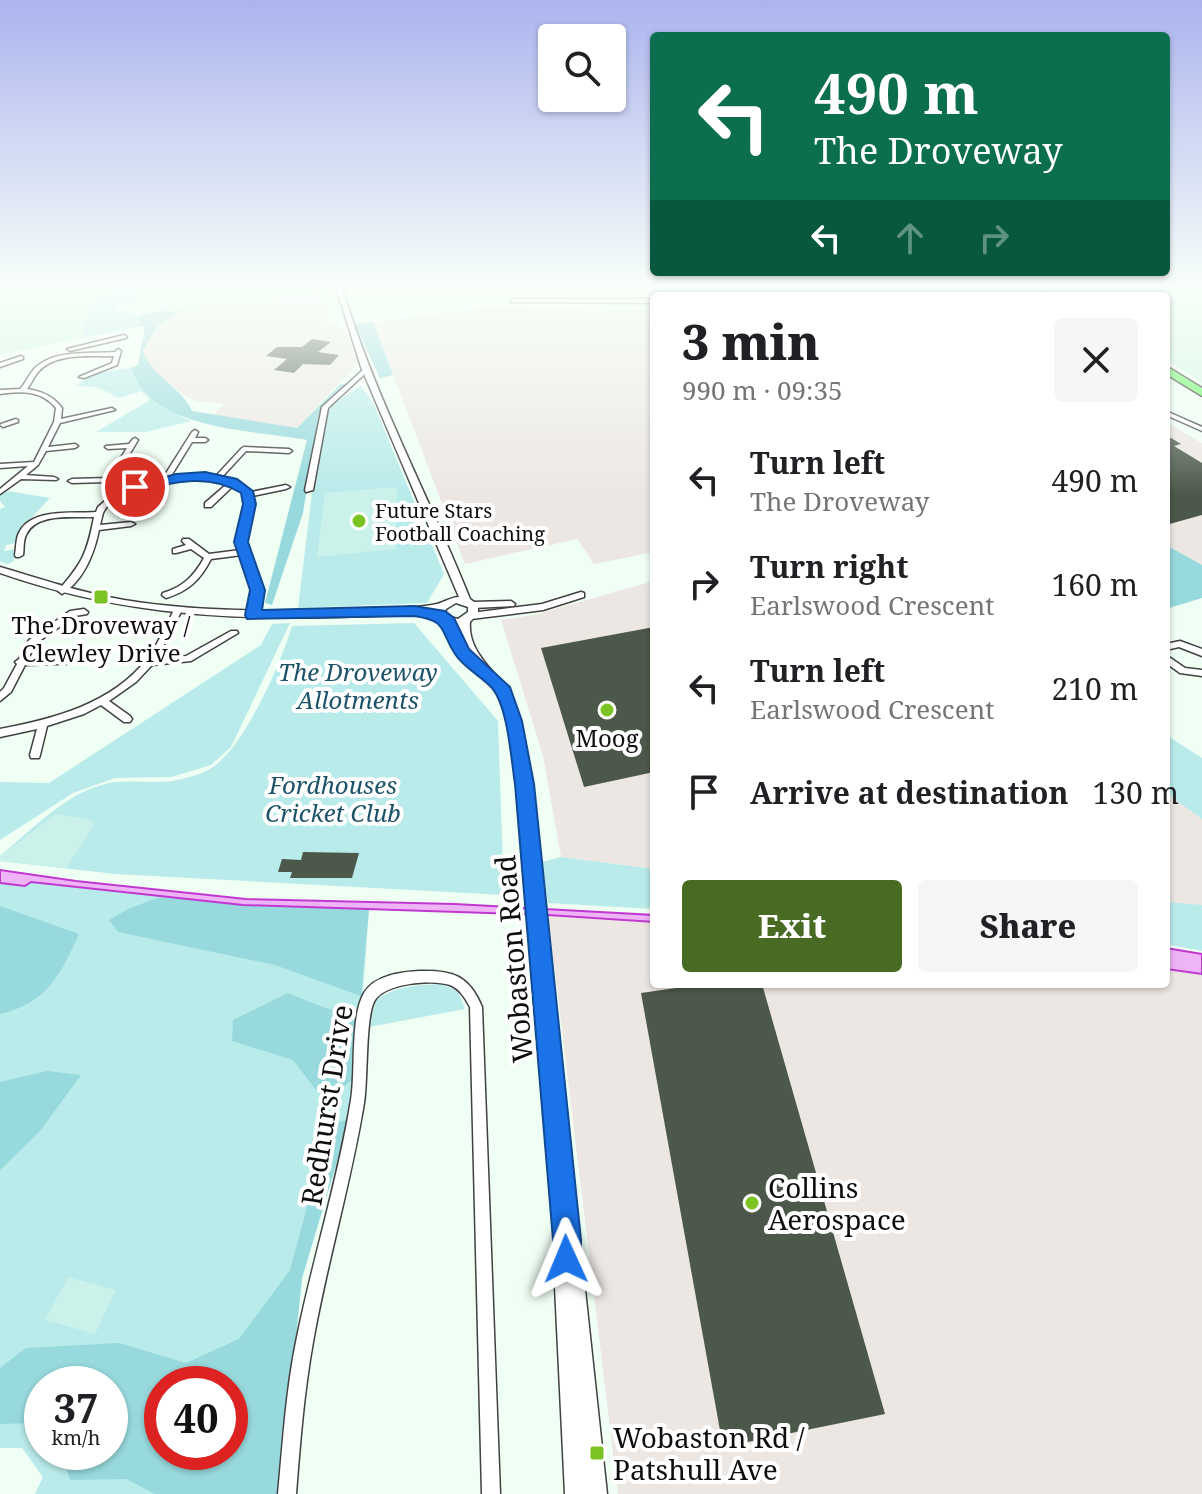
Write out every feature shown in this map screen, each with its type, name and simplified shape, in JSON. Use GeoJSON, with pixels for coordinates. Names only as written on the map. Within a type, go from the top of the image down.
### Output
{"type":"FeatureCollection","features":[{"type":"Feature","properties":{"kind":"highway"},"geometry":{"type":"LineString","coordinates":[[1170,370],[1202,390]]}},
{"type":"Feature","properties":{"kind":"highway"},"geometry":{"type":"LineString","coordinates":[[1170,379],[1202,399]]}},
{"type":"Feature","properties":{"kind":"street"},"geometry":{"type":"LineString","coordinates":[[22,390],[41,367],[74,357]]}},
{"type":"Feature","properties":{"kind":"street"},"geometry":{"type":"LineString","coordinates":[[81,375],[115,364],[116,357]]}},
{"type":"Feature","properties":{"kind":"street","name":"Wobaston Road"},"geometry":{"type":"LineString","coordinates":[[361,357],[455,571],[469,611],[462,634],[470,651],[494,678],[508,701],[518,743],[535,890],[567,1240],[596,1494]]}},
{"type":"Feature","properties":{"kind":"street"},"geometry":{"type":"LineString","coordinates":[[0,365],[21,358]]}},
{"type":"Feature","properties":{"kind":"street"},"geometry":{"type":"LineString","coordinates":[[309,490],[325,407],[366,370]]}},
{"type":"Feature","properties":{"kind":"street"},"geometry":{"type":"LineString","coordinates":[[0,392],[22,390],[42,394],[55,401],[59,408],[57,422],[36,464],[0,492]]}},
{"type":"Feature","properties":{"kind":"street"},"geometry":{"type":"LineString","coordinates":[[57,422],[112,409]]}},
{"type":"Feature","properties":{"kind":"street"},"geometry":{"type":"LineString","coordinates":[[1170,415],[1202,429]]}},
{"type":"Feature","properties":{"kind":"street"},"geometry":{"type":"LineString","coordinates":[[3,425],[16,421]]}},
{"type":"Feature","properties":{"kind":"street"},"geometry":{"type":"LineString","coordinates":[[165,480],[193,436],[205,440]]}},
{"type":"Feature","properties":{"kind":"street"},"geometry":{"type":"LineString","coordinates":[[108,447],[132,443],[110,480],[114,492],[118,494]]}},
{"type":"Feature","properties":{"kind":"street"},"geometry":{"type":"LineString","coordinates":[[44,449],[75,446]]}},
{"type":"Feature","properties":{"kind":"street"},"geometry":{"type":"LineString","coordinates":[[218,477],[244,447],[289,451]]}},
{"type":"Feature","properties":{"kind":"street"},"geometry":{"type":"LineString","coordinates":[[0,466],[36,464]]}},
{"type":"Feature","properties":{"kind":"street"},"geometry":{"type":"LineString","coordinates":[[23,477],[54,479]]}},
{"type":"Feature","properties":{"kind":"street"},"geometry":{"type":"LineString","coordinates":[[62,591],[80,573],[89,558],[99,514],[118,494],[165,480],[218,477],[233,482],[250,494]]}},
{"type":"Feature","properties":{"kind":"street"},"geometry":{"type":"LineString","coordinates":[[35,487],[45,479]]}},
{"type":"Feature","properties":{"kind":"street"},"geometry":{"type":"LineString","coordinates":[[64,486],[70,479],[110,480]]}},
{"type":"Feature","properties":{"kind":"street"},"geometry":{"type":"LineString","coordinates":[[208,505],[233,482]]}},
{"type":"Feature","properties":{"kind":"street"},"geometry":{"type":"LineString","coordinates":[[250,494],[268,486],[286,487]]}},
{"type":"Feature","properties":{"kind":"street"},"geometry":{"type":"LineString","coordinates":[[219,494],[229,496]]}},
{"type":"Feature","properties":{"kind":"street"},"geometry":{"type":"LineString","coordinates":[[250,494],[241,542],[258,590],[253,615]]}},
{"type":"Feature","properties":{"kind":"street"},"geometry":{"type":"LineString","coordinates":[[7,548],[20,550],[25,529],[35,522],[52,517],[99,514]]}},
{"type":"Feature","properties":{"kind":"street"},"geometry":{"type":"LineString","coordinates":[[97,528],[133,527],[139,517]]}},
{"type":"Feature","properties":{"kind":"street"},"geometry":{"type":"LineString","coordinates":[[176,551],[188,544],[208,557],[243,552]]}},
{"type":"Feature","properties":{"kind":"street"},"geometry":{"type":"LineString","coordinates":[[0,733],[78,713],[102,701],[149,662],[175,599],[193,582],[208,557]]}},
{"type":"Feature","properties":{"kind":"street"},"geometry":{"type":"LineString","coordinates":[[0,570],[62,591],[175,599],[253,615],[543,607],[581,595]]}},
{"type":"Feature","properties":{"kind":"street"},"geometry":{"type":"LineString","coordinates":[[445,611],[455,571]]}},
{"type":"Feature","properties":{"kind":"street","name":"Wobaston Road"},"geometry":{"type":"LineString","coordinates":[[445,611],[463,653],[494,678]]}},
{"type":"Feature","properties":{"kind":"street"},"geometry":{"type":"LineString","coordinates":[[445,611],[469,611]]}},
{"type":"Feature","properties":{"kind":"street"},"geometry":{"type":"LineString","coordinates":[[0,697],[8,690],[32,642],[73,613],[84,612]]}},
{"type":"Feature","properties":{"kind":"street"},"geometry":{"type":"LineString","coordinates":[[149,662],[188,659],[234,633]]}},
{"type":"Feature","properties":{"kind":"street"},"geometry":{"type":"LineString","coordinates":[[1170,645],[1187,646],[1202,642]]}},
{"type":"Feature","properties":{"kind":"street"},"geometry":{"type":"LineString","coordinates":[[1187,646],[1202,653]]}},
{"type":"Feature","properties":{"kind":"street"},"geometry":{"type":"LineString","coordinates":[[20,662],[86,661]]}},
{"type":"Feature","properties":{"kind":"street"},"geometry":{"type":"LineString","coordinates":[[1170,661],[1183,671],[1202,673]]}},
{"type":"Feature","properties":{"kind":"street"},"geometry":{"type":"LineString","coordinates":[[102,701],[127,719]]}},
{"type":"Feature","properties":{"kind":"street"},"geometry":{"type":"LineString","coordinates":[[35,755],[43,723]]}},
{"type":"Feature","properties":{"kind":"street","name":"Redhurst Drive"},"geometry":{"type":"LineString","coordinates":[[287,1494],[308,1322],[342,1184],[358,1101],[366,1008],[374,991],[391,982],[430,977],[462,983],[476,1007],[491,1494]]}},
{"type":"Feature","properties":{"kind":"street","name":"Wobaston Road"},"geometry":{"type":"LineString","coordinates":[[567,1240],[565,1277],[576,1494]]}},
{"type":"Feature","properties":{"kind":"shaded area"},"geometry":{"type":"Polygon","coordinates":[[[139,357],[146,357],[192,411],[297,428],[341,384],[348,385],[319,413],[303,513],[272,605],[265,603],[307,440],[233,429],[182,416],[160,405],[143,389],[131,368],[138,365],[139,357]]]}},
{"type":"Feature","properties":{"kind":"shaded area"},"geometry":{"type":"Polygon","coordinates":[[[145,357],[357,357],[359,362],[297,428],[213,415],[224,404],[196,401],[184,395],[147,365],[145,357]]]}},
{"type":"Feature","properties":{"kind":"shaded area"},"geometry":{"type":"Polygon","coordinates":[[[370,357],[386,357],[393,375],[380,378],[370,357]]]}},
{"type":"Feature","properties":{"kind":"shaded area"},"geometry":{"type":"Polygon","coordinates":[[[386,357],[650,357],[650,553],[594,564],[577,539],[465,564],[386,357]]]}},
{"type":"Feature","properties":{"kind":"shaded area"},"geometry":{"type":"Polygon","coordinates":[[[1170,424],[1202,443],[1202,565],[1170,547],[1170,424]]]}},
{"type":"Feature","properties":{"kind":"shaded area","name":"Future Stars Football Coaching"},"geometry":{"type":"Polygon","coordinates":[[[397,487],[396,549],[317,557],[325,493],[397,487]]]}},
{"type":"Feature","properties":{"kind":"shaded area"},"geometry":{"type":"Polygon","coordinates":[[[1170,547],[1202,565],[1202,598],[1170,608],[1170,547]]]}},
{"type":"Feature","properties":{"kind":"shaded area"},"geometry":{"type":"Polygon","coordinates":[[[650,582],[650,868],[561,857],[543,756],[501,620],[533,615],[650,582]]]}},
{"type":"Feature","properties":{"kind":"shaded area"},"geometry":{"type":"Polygon","coordinates":[[[1170,794],[1202,819],[1202,906],[1170,903],[1170,794]]]}},
{"type":"Feature","properties":{"kind":"shaded area"},"geometry":{"type":"Polygon","coordinates":[[[56,814],[89,819],[95,824],[66,868],[0,861],[0,856],[56,814]]]}},
{"type":"Feature","properties":{"kind":"shaded area"},"geometry":{"type":"Polygon","coordinates":[[[0,870],[246,899],[455,904],[650,915],[650,922],[548,915],[243,905],[31,882],[25,886],[0,883],[0,870]]]}},
{"type":"Feature","properties":{"kind":"shaded area"},"geometry":{"type":"Polygon","coordinates":[[[160,897],[243,905],[369,909],[361,996],[275,965],[118,932],[109,920],[160,897]]]}},
{"type":"Feature","properties":{"kind":"shaded area"},"geometry":{"type":"Polygon","coordinates":[[[0,906],[79,934],[58,974],[41,995],[30,1003],[0,1014],[0,906]]]}},
{"type":"Feature","properties":{"kind":"shaded area"},"geometry":{"type":"Polygon","coordinates":[[[548,915],[650,922],[650,988],[1170,988],[1170,970],[1202,974],[1202,1494],[618,1494],[548,915]]]}},
{"type":"Feature","properties":{"kind":"shaded area"},"geometry":{"type":"Polygon","coordinates":[[[1170,949],[1202,954],[1202,974],[1170,970],[1170,949]]]}},
{"type":"Feature","properties":{"kind":"shaded area"},"geometry":{"type":"Polygon","coordinates":[[[288,993],[325,1008],[360,1015],[357,1075],[326,1103],[293,1060],[232,1041],[233,1020],[288,993]]]}},
{"type":"Feature","properties":{"kind":"shaded area"},"geometry":{"type":"Polygon","coordinates":[[[47,1071],[81,1075],[40,1131],[0,1170],[0,1082],[47,1071]]]}},
{"type":"Feature","properties":{"kind":"shaded area"},"geometry":{"type":"Polygon","coordinates":[[[349,1120],[302,1278],[280,1494],[155,1494],[126,1479],[70,1480],[67,1470],[128,1470],[128,1366],[24,1366],[24,1423],[0,1424],[0,1368],[26,1348],[119,1343],[186,1363],[239,1339],[290,1270],[330,1123],[349,1120]]]}},
{"type":"Feature","properties":{"kind":"shaded area"},"geometry":{"type":"Polygon","coordinates":[[[68,1277],[116,1290],[95,1334],[45,1320],[68,1277]]]}},
{"type":"Feature","properties":{"kind":"green space"},"geometry":{"type":"Polygon","coordinates":[[[1170,357],[1202,357],[1202,383],[1170,362],[1170,357]]]}},
{"type":"Feature","properties":{"kind":"green space"},"geometry":{"type":"Polygon","coordinates":[[[131,368],[148,393],[191,421],[146,432],[96,432],[150,400],[141,391],[119,398],[97,387],[76,386],[93,373],[131,368]]]}},
{"type":"Feature","properties":{"kind":"green space"},"geometry":{"type":"Polygon","coordinates":[[[361,386],[374,405],[444,574],[427,603],[298,608],[312,493],[328,407],[361,386]]]}},
{"type":"Feature","properties":{"kind":"green space"},"geometry":{"type":"Polygon","coordinates":[[[8,491],[50,498],[21,529],[16,543],[6,545],[4,551],[17,549],[13,562],[7,564],[0,561],[0,509],[5,507],[0,495],[8,491]]]}},
{"type":"Feature","properties":{"kind":"green space"},"geometry":{"type":"Polygon","coordinates":[[[290,623],[231,747],[211,765],[172,777],[115,778],[73,793],[0,840],[0,782],[49,783],[261,645],[272,624],[290,623]]]}},
{"type":"Feature","properties":{"kind":"green space","name":"Fordhouses Cricket Club"},"geometry":{"type":"Polygon","coordinates":[[[414,623],[498,721],[504,895],[115,874],[0,861],[0,856],[49,814],[90,789],[114,782],[178,780],[217,764],[251,720],[280,660],[292,626],[414,623]]]}},
{"type":"Feature","properties":{"kind":"green space"},"geometry":{"type":"Polygon","coordinates":[[[1170,738],[1202,758],[1202,819],[1170,796],[1170,738]]]}},
{"type":"Feature","properties":{"kind":"green space"},"geometry":{"type":"Polygon","coordinates":[[[561,857],[650,868],[650,909],[548,903],[542,862],[561,857]]]}},
{"type":"Feature","properties":{"kind":"green space"},"geometry":{"type":"Polygon","coordinates":[[[30,882],[243,905],[369,909],[357,1075],[345,1137],[302,1278],[280,1494],[35,1494],[43,1477],[38,1470],[128,1470],[128,1366],[24,1366],[24,1451],[22,1448],[0,1448],[0,883],[25,886],[30,882]]]}},
{"type":"Feature","properties":{"kind":"green space"},"geometry":{"type":"Polygon","coordinates":[[[1170,902],[1202,905],[1202,951],[1170,945],[1170,902]]]}},
{"type":"Feature","properties":{"kind":"green space"},"geometry":{"type":"Polygon","coordinates":[[[441,984],[458,991],[465,1009],[369,1027],[376,1000],[384,995],[407,987],[441,984]]]}},
{"type":"Feature","properties":{"kind":"building"},"geometry":{"type":"Polygon","coordinates":[[[271,357],[337,357],[330,365],[303,364],[294,373],[274,370],[287,359],[271,357]]]}},
{"type":"Feature","properties":{"kind":"building"},"geometry":{"type":"Polygon","coordinates":[[[1170,437],[1181,444],[1174,446],[1202,463],[1202,515],[1170,524],[1170,437]]]}},
{"type":"Feature","properties":{"kind":"building","name":"Moog"},"geometry":{"type":"Polygon","coordinates":[[[650,628],[650,773],[584,787],[541,648],[650,628]]]}},
{"type":"Feature","properties":{"kind":"building","name":"Fordhouses Cricket Club"},"geometry":{"type":"Polygon","coordinates":[[[303,852],[359,853],[352,878],[290,878],[292,872],[278,872],[282,859],[301,860],[303,852]]]}},
{"type":"Feature","properties":{"kind":"building","name":"Collins Aerospace"},"geometry":{"type":"Polygon","coordinates":[[[676,988],[763,988],[885,1414],[723,1447],[641,993],[676,988]]]}},
{"type":"Feature","properties":{"kind":"place","name":"Future Stars Football Coaching"},"geometry":{"type":"Point","coordinates":[359,521]}},
{"type":"Feature","properties":{"kind":"place","name":"The Droveway / Clewley Drive"},"geometry":{"type":"Point","coordinates":[101,597]}},
{"type":"Feature","properties":{"kind":"place","name":"Moog"},"geometry":{"type":"Point","coordinates":[607,710]}},
{"type":"Feature","properties":{"kind":"place","name":"Collins Aerospace"},"geometry":{"type":"Point","coordinates":[752,1203]}},
{"type":"Feature","properties":{"kind":"place","name":"Wobaston Rd / Patshull Ave"},"geometry":{"type":"Point","coordinates":[597,1453]}},
{"type":"Feature","properties":{"kind":"route"},"geometry":{"type":"LineString","coordinates":[[135,487],[176,478],[205,476],[233,482],[250,494],[248,518],[241,542],[258,590],[253,615],[414,611],[439,615],[448,622],[463,653],[501,687],[513,721],[524,784],[567,1240],[566,1259]]}},
{"type":"Feature","properties":{"kind":"park label","name":"The Droveway Allotments"},"geometry":{"type":"Point","coordinates":[358,685]}}]}
